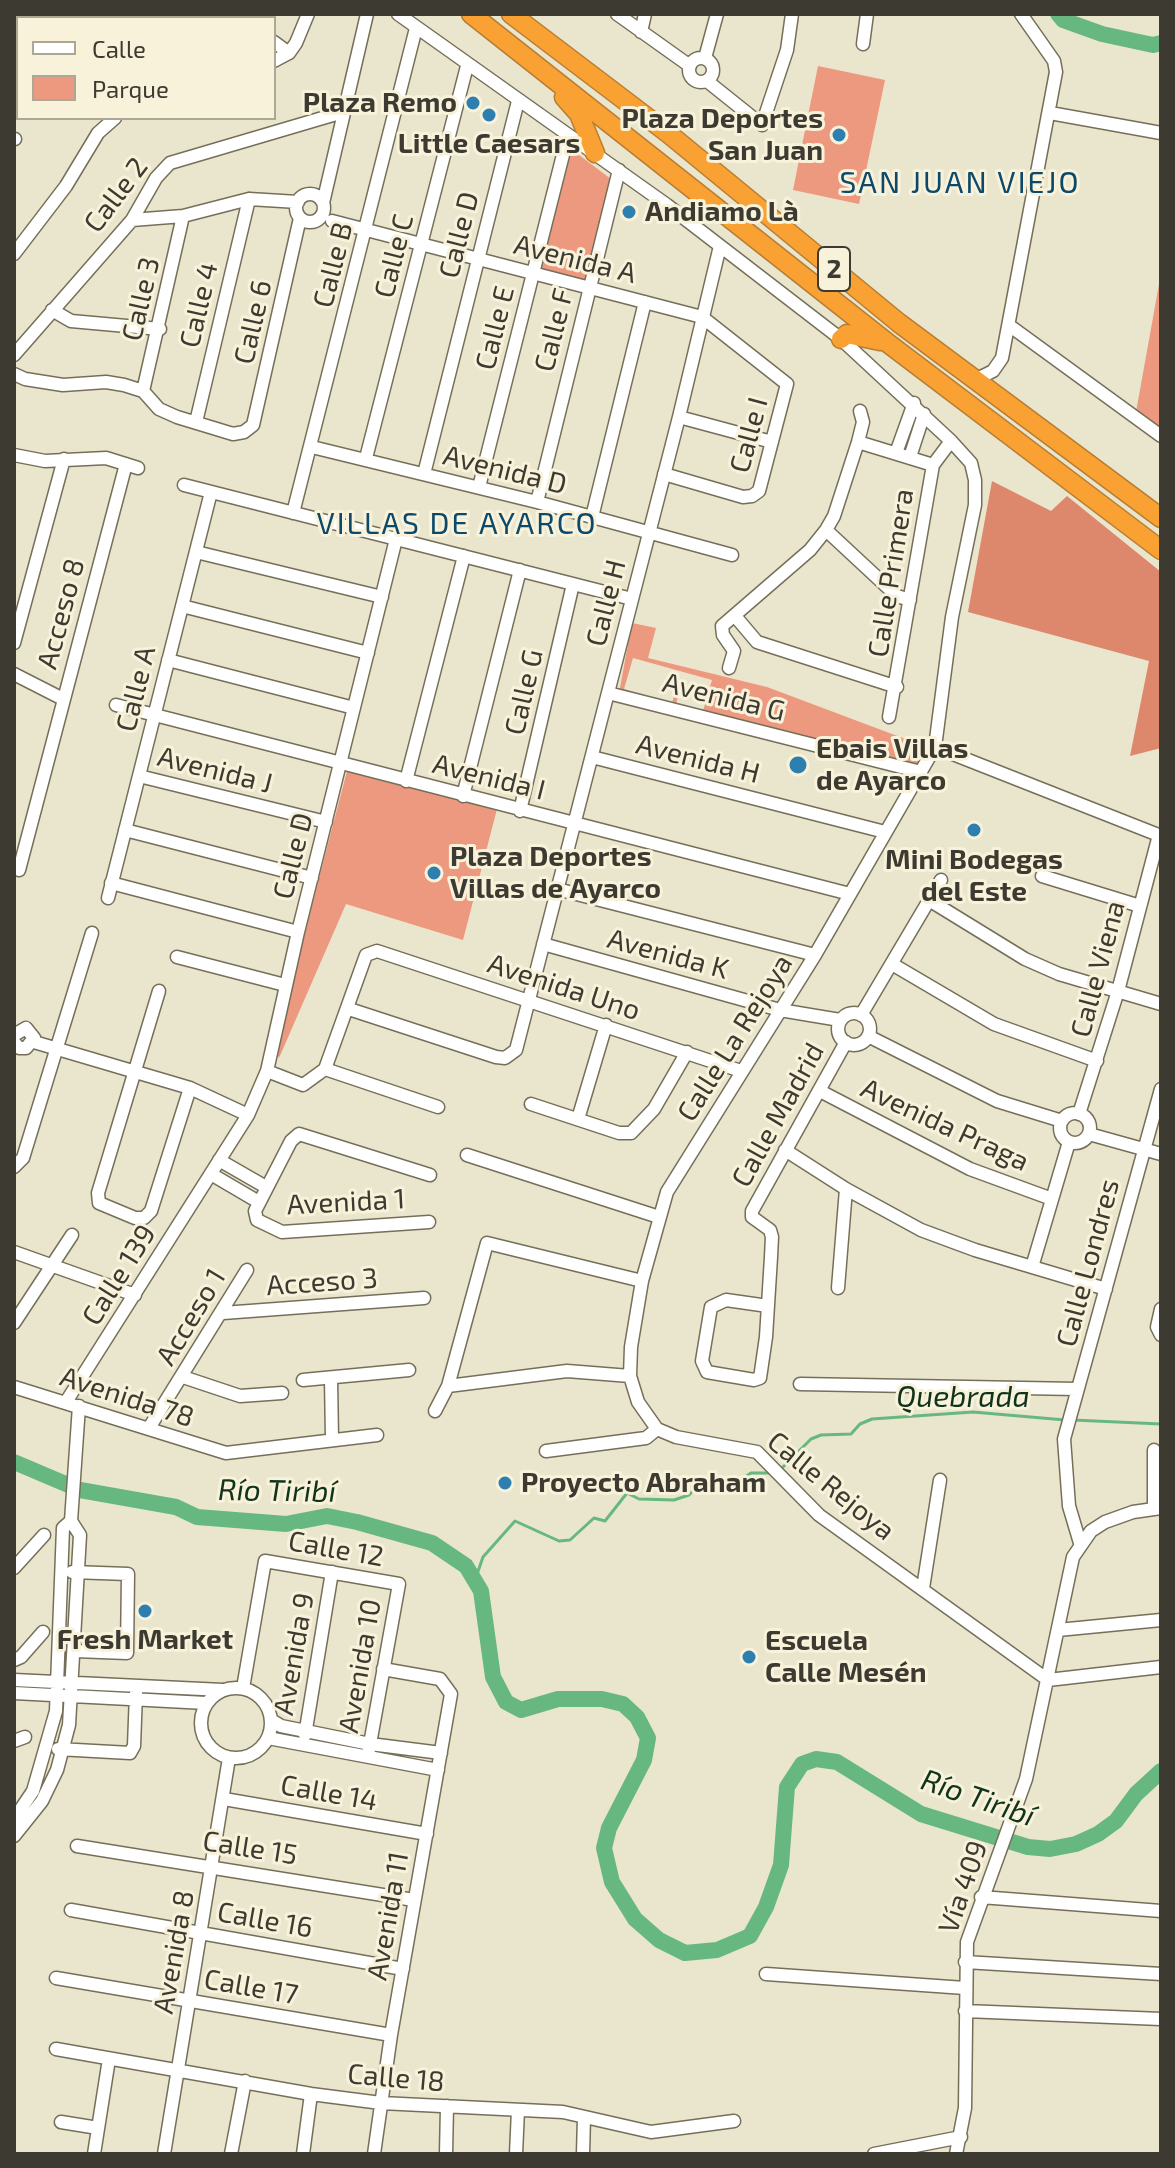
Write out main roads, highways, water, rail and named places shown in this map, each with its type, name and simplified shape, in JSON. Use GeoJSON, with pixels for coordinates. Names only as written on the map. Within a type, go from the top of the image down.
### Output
{"type":"FeatureCollection","features":[{"type":"Feature","properties":{"kind":"highway","name":"2"},"geometry":{"type":"LineString","coordinates":[[471,14],[889,344],[1161,550]]}},
{"type":"Feature","properties":{"kind":"highway","name":"2"},"geometry":{"type":"LineString","coordinates":[[511,14],[669,134],[899,323],[1161,518]]}},
{"type":"Feature","properties":{"kind":"highway"},"geometry":{"type":"LineString","coordinates":[[512,44],[579,114],[595,153]]}},
{"type":"Feature","properties":{"kind":"highway"},"geometry":{"type":"LineString","coordinates":[[841,339],[847,334],[889,344]]}},
{"type":"Feature","properties":{"kind":"waterway"},"geometry":{"type":"LineString","coordinates":[[1058,14],[1063,20],[1102,34],[1153,45],[1161,43]]}},
{"type":"Feature","properties":{"kind":"waterway","name":"Quebrada"},"geometry":{"type":"LineString","coordinates":[[782,1468],[811,1439],[821,1435],[851,1434],[860,1424],[872,1419],[973,1412],[1065,1420]]}},
{"type":"Feature","properties":{"kind":"waterway","name":"Quebrada"},"geometry":{"type":"LineString","coordinates":[[1073,1420],[1161,1424]]}},
{"type":"Feature","properties":{"kind":"waterway","name":"Río Tiribí"},"geometry":{"type":"LineString","coordinates":[[14,1462],[80,1490],[176,1507],[197,1517],[286,1524],[327,1516],[357,1522],[432,1543],[466,1566],[481,1591],[493,1677],[506,1702],[521,1710],[558,1699],[602,1699],[623,1704],[637,1717],[648,1738],[644,1760],[609,1828],[604,1848],[612,1882],[635,1919],[659,1940],[685,1953],[717,1950],[750,1936],[766,1907],[781,1865],[787,1787],[802,1764],[816,1759],[837,1762],[921,1814],[1028,1847],[1050,1849],[1076,1844],[1098,1834],[1116,1821],[1136,1794],[1161,1771]]}},
{"type":"Feature","properties":{"kind":"waterway","name":"Quebrada"},"geometry":{"type":"LineString","coordinates":[[475,1580],[483,1557],[515,1521],[559,1541],[570,1540],[594,1518],[605,1521],[627,1493],[639,1499],[674,1500],[689,1495],[700,1484],[736,1483],[751,1473],[773,1473]]}},
{"type":"Feature","properties":{"kind":"place","name":"Plaza Remo"},"geometry":{"type":"Point","coordinates":[473,103]}},
{"type":"Feature","properties":{"kind":"place","name":"Little Caesars"},"geometry":{"type":"Point","coordinates":[489,115]}},
{"type":"Feature","properties":{"kind":"place","name":"Plaza Deportes San Juan"},"geometry":{"type":"Point","coordinates":[839,135]}},
{"type":"Feature","properties":{"kind":"place","name":"Andiamo Là"},"geometry":{"type":"Point","coordinates":[629,212]}},
{"type":"Feature","properties":{"kind":"place","name":"Ebais Villas de Ayarco"},"geometry":{"type":"Point","coordinates":[798,765]}},
{"type":"Feature","properties":{"kind":"place","name":"Mini Bodegas del Este"},"geometry":{"type":"Point","coordinates":[974,830]}},
{"type":"Feature","properties":{"kind":"place","name":"Plaza Deportes Villas de Ayarco"},"geometry":{"type":"Point","coordinates":[434,873]}},
{"type":"Feature","properties":{"kind":"place","name":"Proyecto Abraham"},"geometry":{"type":"Point","coordinates":[505,1483]}},
{"type":"Feature","properties":{"kind":"place","name":"Fresh Market"},"geometry":{"type":"Point","coordinates":[145,1611]}},
{"type":"Feature","properties":{"kind":"place","name":"Escuela Calle Mesén"},"geometry":{"type":"Point","coordinates":[749,1657]}},
{"type":"Feature","properties":{"kind":"district","name":"SAN JUAN VIEJO"},"geometry":{"type":"Point","coordinates":[960,183]}},
{"type":"Feature","properties":{"kind":"district","name":"VILLAS DE AYARCO"},"geometry":{"type":"Point","coordinates":[457,524]}}]}
